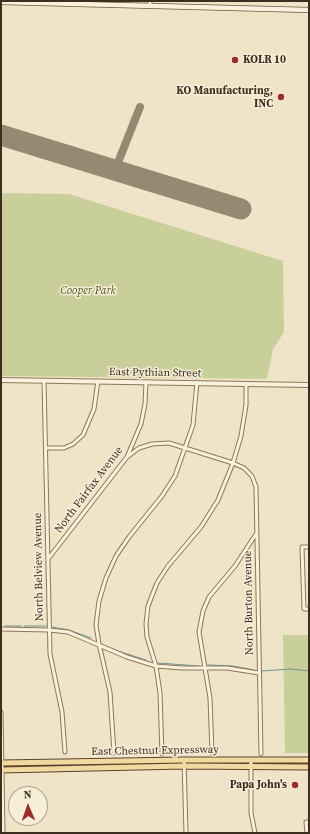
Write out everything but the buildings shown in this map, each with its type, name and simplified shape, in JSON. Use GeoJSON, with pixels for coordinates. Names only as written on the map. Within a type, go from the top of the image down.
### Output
{"type":"FeatureCollection","features":[{"type":"Feature","properties":{"kind":"main road"},"geometry":{"type":"LineString","coordinates":[[1,2],[150,3],[309,10]]}},
{"type":"Feature","properties":{"kind":"main road","name":"East Chestnut Expressway"},"geometry":{"type":"LineString","coordinates":[[1,763],[184,760],[309,760]]}},
{"type":"Feature","properties":{"kind":"main road","name":"East Chestnut Expressway"},"geometry":{"type":"LineString","coordinates":[[1,770],[184,766],[309,767]]}},
{"type":"Feature","properties":{"kind":"street","name":"East Pythian Street"},"geometry":{"type":"LineString","coordinates":[[1,380],[309,385]]}},
{"type":"Feature","properties":{"kind":"street","name":"North Belview Avenue"},"geometry":{"type":"LineString","coordinates":[[44,380],[49,630],[51,663],[62,712],[65,752]]}},
{"type":"Feature","properties":{"kind":"street"},"geometry":{"type":"LineString","coordinates":[[46,448],[64,448],[73,444],[83,435],[94,409],[98,381]]}},
{"type":"Feature","properties":{"kind":"street","name":"North Fairfax Avenue"},"geometry":{"type":"LineString","coordinates":[[48,559],[127,457],[141,424],[145,404],[146,382]]}},
{"type":"Feature","properties":{"kind":"street"},"geometry":{"type":"LineString","coordinates":[[114,753],[110,692],[99,644],[97,618],[99,601],[106,578],[116,556],[129,537],[162,496],[175,476],[193,426],[197,382]]}},
{"type":"Feature","properties":{"kind":"street"},"geometry":{"type":"LineString","coordinates":[[162,754],[160,693],[156,666],[147,637],[146,624],[148,606],[157,583],[168,566],[201,527],[218,500],[233,463],[241,436],[246,405],[246,384]]}},
{"type":"Feature","properties":{"kind":"street","name":"North Burton Avenue"},"geometry":{"type":"LineString","coordinates":[[140,448],[152,444],[169,443],[212,458],[233,463],[244,468],[252,476],[256,487],[261,754]]}},
{"type":"Feature","properties":{"kind":"street"},"geometry":{"type":"LineString","coordinates":[[133,445],[140,448]]}},
{"type":"Feature","properties":{"kind":"street"},"geometry":{"type":"LineString","coordinates":[[127,457],[140,448]]}},
{"type":"Feature","properties":{"kind":"street"},"geometry":{"type":"LineString","coordinates":[[212,753],[210,698],[199,632],[203,611],[209,597],[235,566],[256,534]]}},
{"type":"Feature","properties":{"kind":"street"},"geometry":{"type":"LineString","coordinates":[[249,544],[256,546]]}},
{"type":"Feature","properties":{"kind":"street"},"geometry":{"type":"LineString","coordinates":[[309,547],[302,547],[304,609],[309,609]]}},
{"type":"Feature","properties":{"kind":"street"},"geometry":{"type":"LineString","coordinates":[[1,629],[68,632],[127,657],[156,666],[182,668],[227,668],[259,673]]}},
{"type":"Feature","properties":{"kind":"street"},"geometry":{"type":"LineString","coordinates":[[1,712],[3,833]]}},
{"type":"Feature","properties":{"kind":"street"},"geometry":{"type":"LineString","coordinates":[[184,760],[186,833]]}},
{"type":"Feature","properties":{"kind":"street"},"geometry":{"type":"LineString","coordinates":[[251,760],[251,813],[255,833]]}},
{"type":"Feature","properties":{"kind":"street"},"geometry":{"type":"LineString","coordinates":[[307,833],[308,822]]}},
{"type":"Feature","properties":{"kind":"green space","name":"Cooper Park"},"geometry":{"type":"Polygon","coordinates":[[[1,193],[69,194],[283,261],[284,332],[273,349],[267,379],[1,376],[1,193]]]}},
{"type":"Feature","properties":{"kind":"green space"},"geometry":{"type":"Polygon","coordinates":[[[283,635],[309,635],[309,753],[285,753],[283,635]]]}},
{"type":"Feature","properties":{"kind":"waterway"},"geometry":{"type":"LineString","coordinates":[[5,626],[21,626]]}},
{"type":"Feature","properties":{"kind":"waterway"},"geometry":{"type":"LineString","coordinates":[[24,626],[46,626]]}},
{"type":"Feature","properties":{"kind":"waterway"},"geometry":{"type":"LineString","coordinates":[[52,627],[69,630],[91,638]]}},
{"type":"Feature","properties":{"kind":"waterway"},"geometry":{"type":"LineString","coordinates":[[101,644],[146,660]]}},
{"type":"Feature","properties":{"kind":"waterway"},"geometry":{"type":"LineString","coordinates":[[158,663],[199,666]]}},
{"type":"Feature","properties":{"kind":"waterway"},"geometry":{"type":"LineString","coordinates":[[208,665],[233,666],[254,670]]}},
{"type":"Feature","properties":{"kind":"waterway"},"geometry":{"type":"LineString","coordinates":[[262,671],[290,669],[309,671]]}},
{"type":"Feature","properties":{"kind":"taxiway"},"geometry":{"type":"LineString","coordinates":[[115,170],[140,107]]}},
{"type":"Feature","properties":{"kind":"runway"},"geometry":{"type":"LineString","coordinates":[[1,135],[241,209]]}},
{"type":"Feature","properties":{"kind":"place","name":"KOLR 10"},"geometry":{"type":"Point","coordinates":[235,60]}},
{"type":"Feature","properties":{"kind":"place","name":"KO Manufacturing, INC"},"geometry":{"type":"Point","coordinates":[281,97]}},
{"type":"Feature","properties":{"kind":"place","name":"Papa John's"},"geometry":{"type":"Point","coordinates":[295,785]}}]}
